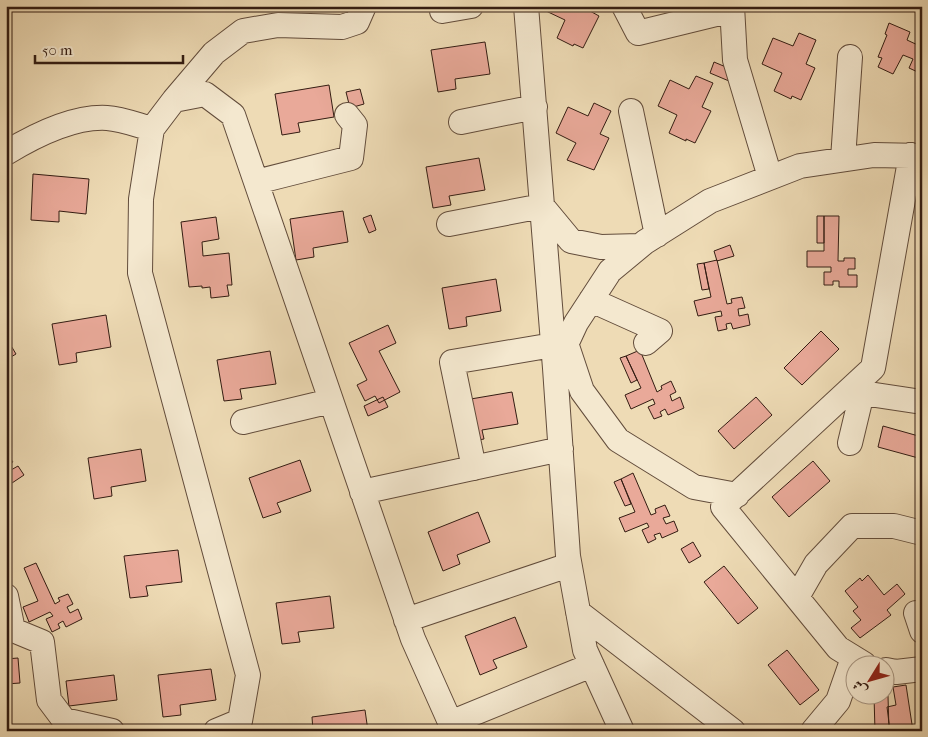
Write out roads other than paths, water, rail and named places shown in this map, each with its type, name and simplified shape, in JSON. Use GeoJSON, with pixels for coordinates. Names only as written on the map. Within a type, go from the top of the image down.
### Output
{"type":"FeatureCollection","features":[{"type":"Feature","properties":{"kind":"street"},"geometry":{"type":"LineString","coordinates":[[216,731],[240,721],[248,675],[140,273],[141,199],[152,129],[214,53],[243,31],[278,24],[342,27],[358,22],[364,6]]}},
{"type":"Feature","properties":{"kind":"street"},"geometry":{"type":"LineString","coordinates":[[442,11],[471,6]]}},
{"type":"Feature","properties":{"kind":"street"},"geometry":{"type":"LineString","coordinates":[[526,6],[542,206],[560,344],[582,391],[618,440],[694,487],[736,494]]}},
{"type":"Feature","properties":{"kind":"street"},"geometry":{"type":"LineString","coordinates":[[624,6],[638,33],[732,8],[735,60],[770,177]]}},
{"type":"Feature","properties":{"kind":"street"},"geometry":{"type":"LineString","coordinates":[[843,159],[850,57]]}},
{"type":"Feature","properties":{"kind":"street"},"geometry":{"type":"LineString","coordinates":[[174,100],[205,94],[233,115],[406,620],[452,727],[592,665]]}},
{"type":"Feature","properties":{"kind":"street"},"geometry":{"type":"LineString","coordinates":[[461,122],[535,107]]}},
{"type":"Feature","properties":{"kind":"street"},"geometry":{"type":"LineString","coordinates":[[631,111],[648,240]]}},
{"type":"Feature","properties":{"kind":"street"},"geometry":{"type":"LineString","coordinates":[[256,182],[351,158],[355,125],[347,115]]}},
{"type":"Feature","properties":{"kind":"street"},"geometry":{"type":"LineString","coordinates":[[6,153],[42,134],[65,125],[93,118],[120,120],[152,129]]}},
{"type":"Feature","properties":{"kind":"street"},"geometry":{"type":"LineString","coordinates":[[622,731],[586,650],[569,565],[555,368],[560,344],[610,271],[648,240],[710,201],[800,166],[874,155],[916,156],[873,368],[856,392],[723,507],[838,648],[847,654]]}},
{"type":"Feature","properties":{"kind":"street"},"geometry":{"type":"LineString","coordinates":[[449,224],[542,206]]}},
{"type":"Feature","properties":{"kind":"street"},"geometry":{"type":"LineString","coordinates":[[542,206],[571,241],[601,247],[648,240]]}},
{"type":"Feature","properties":{"kind":"street"},"geometry":{"type":"LineString","coordinates":[[591,300],[660,331],[646,343]]}},
{"type":"Feature","properties":{"kind":"street"},"geometry":{"type":"LineString","coordinates":[[474,468],[452,362],[560,344]]}},
{"type":"Feature","properties":{"kind":"street"},"geometry":{"type":"LineString","coordinates":[[856,392],[922,402]]}},
{"type":"Feature","properties":{"kind":"street"},"geometry":{"type":"LineString","coordinates":[[850,442],[856,392]]}},
{"type":"Feature","properties":{"kind":"street"},"geometry":{"type":"LineString","coordinates":[[243,422],[331,401]]}},
{"type":"Feature","properties":{"kind":"street"},"geometry":{"type":"LineString","coordinates":[[362,492],[561,449]]}},
{"type":"Feature","properties":{"kind":"street"},"geometry":{"type":"LineString","coordinates":[[797,597],[816,564],[852,526],[894,526],[922,533]]}},
{"type":"Feature","properties":{"kind":"street"},"geometry":{"type":"LineString","coordinates":[[406,620],[569,565]]}},
{"type":"Feature","properties":{"kind":"street"},"geometry":{"type":"LineString","coordinates":[[6,596],[13,630],[42,642],[49,700],[64,720],[112,731]]}},
{"type":"Feature","properties":{"kind":"street"},"geometry":{"type":"LineString","coordinates":[[578,612],[733,731]]}},
{"type":"Feature","properties":{"kind":"street"},"geometry":{"type":"LineString","coordinates":[[896,672],[922,669]]}},
{"type":"Feature","properties":{"kind":"street"},"geometry":{"type":"LineString","coordinates":[[813,731],[838,701],[846,685]]}}]}
